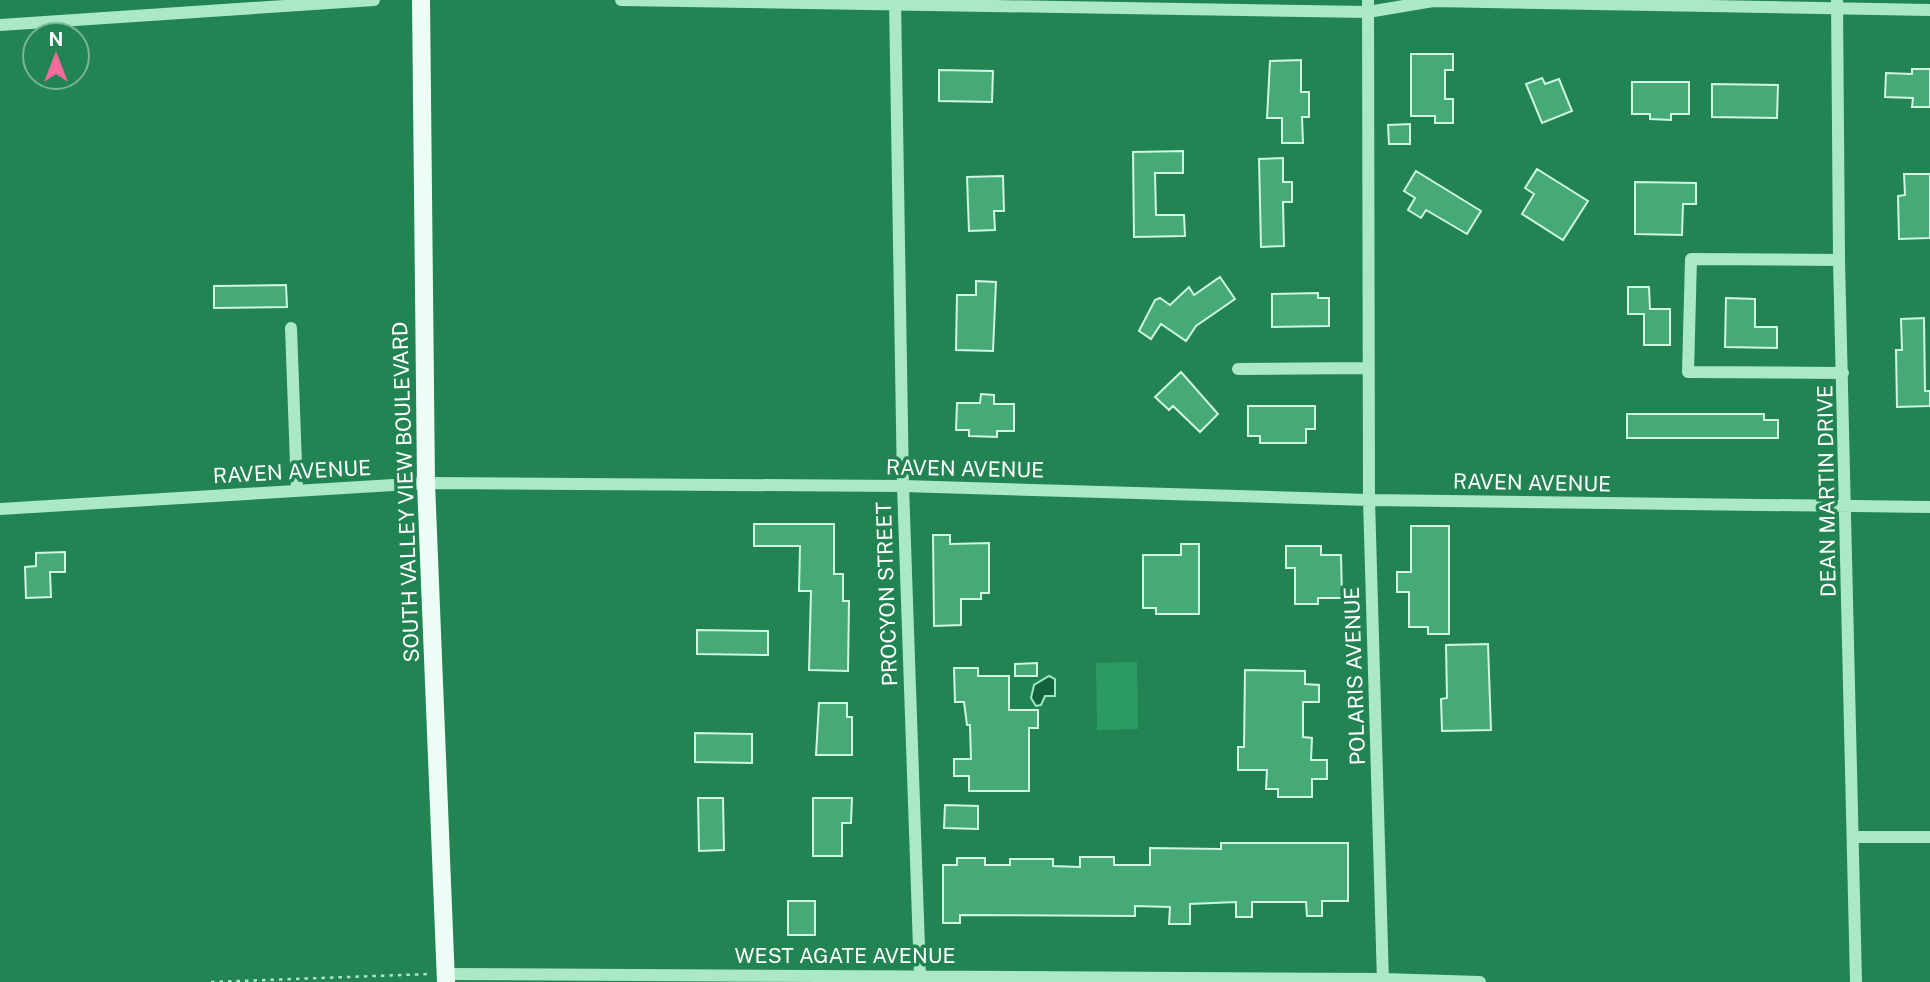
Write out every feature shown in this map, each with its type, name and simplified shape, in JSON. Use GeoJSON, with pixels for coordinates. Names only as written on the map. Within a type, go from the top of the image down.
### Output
{"type":"FeatureCollection","features":[{"type":"Feature","properties":{"kind":"main road","name":"SOUTH VALLEY VIEW BOULEVARD"},"geometry":{"type":"LineString","coordinates":[[421,0],[426,483],[446,978]]}},
{"type":"Feature","properties":{"kind":"street"},"geometry":{"type":"LineString","coordinates":[[0,25],[374,0]]}},
{"type":"Feature","properties":{"kind":"street"},"geometry":{"type":"LineString","coordinates":[[621,0],[1368,6],[1433,1],[1612,2],[1837,5],[1930,10]]}},
{"type":"Feature","properties":{"kind":"street","name":"PROCYON STREET"},"geometry":{"type":"LineString","coordinates":[[895,2],[903,486],[920,976]]}},
{"type":"Feature","properties":{"kind":"street","name":"DEAN MARTIN DRIVE"},"geometry":{"type":"LineString","coordinates":[[1837,5],[1839,260],[1847,507],[1856,982]]}},
{"type":"Feature","properties":{"kind":"street","name":"POLARIS AVENUE"},"geometry":{"type":"LineString","coordinates":[[1368,6],[1369,500],[1383,980]]}},
{"type":"Feature","properties":{"kind":"street"},"geometry":{"type":"LineString","coordinates":[[1839,260],[1691,259],[1688,372],[1843,373]]}},
{"type":"Feature","properties":{"kind":"street"},"geometry":{"type":"LineString","coordinates":[[291,328],[297,491]]}},
{"type":"Feature","properties":{"kind":"street"},"geometry":{"type":"LineString","coordinates":[[1238,369],[1368,368]]}},
{"type":"Feature","properties":{"kind":"street","name":"RAVEN AVENUE"},"geometry":{"type":"LineString","coordinates":[[0,509],[426,483],[903,486],[1369,500],[1930,507]]}},
{"type":"Feature","properties":{"kind":"street"},"geometry":{"type":"LineString","coordinates":[[1853,837],[1930,837]]}},
{"type":"Feature","properties":{"kind":"street","name":"WEST AGATE AVENUE"},"geometry":{"type":"LineString","coordinates":[[446,978],[920,976],[1480,982]]}},
{"type":"Feature","properties":{"kind":"path"},"geometry":{"type":"LineString","coordinates":[[211,982],[446,978]]}},
{"type":"Feature","properties":{"kind":"shaded area"},"geometry":{"type":"Polygon","coordinates":[[[1137,662],[1138,729],[1097,730],[1096,663],[1137,662]]]}},
{"type":"Feature","properties":{"kind":"shaded area"},"geometry":{"type":"Polygon","coordinates":[[[1049,676],[1055,679],[1055,696],[1045,696],[1041,705],[1036,706],[1031,698],[1034,685],[1049,676]]]}},
{"type":"Feature","properties":{"kind":"building"},"geometry":{"type":"Polygon","coordinates":[[[1411,54],[1453,54],[1453,70],[1445,70],[1445,99],[1453,99],[1453,123],[1435,123],[1435,116],[1411,116],[1411,54]]]}},
{"type":"Feature","properties":{"kind":"building"},"geometry":{"type":"Polygon","coordinates":[[[1301,60],[1301,92],[1309,92],[1309,117],[1302,117],[1303,143],[1282,143],[1282,118],[1267,118],[1270,61],[1301,60]]]}},
{"type":"Feature","properties":{"kind":"building"},"geometry":{"type":"Polygon","coordinates":[[[1912,69],[1930,69],[1930,107],[1912,107],[1913,98],[1885,97],[1886,73],[1912,74],[1912,69]]]}},
{"type":"Feature","properties":{"kind":"building"},"geometry":{"type":"Polygon","coordinates":[[[939,70],[993,71],[992,102],[939,101],[939,70]]]}},
{"type":"Feature","properties":{"kind":"building"},"geometry":{"type":"Polygon","coordinates":[[[1542,78],[1545,84],[1559,79],[1572,111],[1542,123],[1526,84],[1542,78]]]}},
{"type":"Feature","properties":{"kind":"building"},"geometry":{"type":"Polygon","coordinates":[[[1632,82],[1689,82],[1689,114],[1671,114],[1671,120],[1650,119],[1650,114],[1632,114],[1632,82]]]}},
{"type":"Feature","properties":{"kind":"building"},"geometry":{"type":"Polygon","coordinates":[[[1712,84],[1778,85],[1777,118],[1712,117],[1712,84]]]}},
{"type":"Feature","properties":{"kind":"building"},"geometry":{"type":"Polygon","coordinates":[[[1410,124],[1410,144],[1389,144],[1388,125],[1410,124]]]}},
{"type":"Feature","properties":{"kind":"building"},"geometry":{"type":"Polygon","coordinates":[[[1183,151],[1183,173],[1155,173],[1156,215],[1184,215],[1185,236],[1134,237],[1133,152],[1183,151]]]}},
{"type":"Feature","properties":{"kind":"building"},"geometry":{"type":"Polygon","coordinates":[[[1283,158],[1283,182],[1292,182],[1292,202],[1283,202],[1284,246],[1261,247],[1259,159],[1283,158]]]}},
{"type":"Feature","properties":{"kind":"building"},"geometry":{"type":"Polygon","coordinates":[[[1537,169],[1588,201],[1563,240],[1522,214],[1534,194],[1525,188],[1537,169]]]}},
{"type":"Feature","properties":{"kind":"building"},"geometry":{"type":"Polygon","coordinates":[[[1416,171],[1481,211],[1467,234],[1426,210],[1421,218],[1408,210],[1415,198],[1404,191],[1416,171]]]}},
{"type":"Feature","properties":{"kind":"building"},"geometry":{"type":"Polygon","coordinates":[[[1904,174],[1930,174],[1930,238],[1899,239],[1898,196],[1905,195],[1904,174]]]}},
{"type":"Feature","properties":{"kind":"building"},"geometry":{"type":"Polygon","coordinates":[[[1003,176],[1004,211],[994,211],[995,230],[969,231],[967,177],[1003,176]]]}},
{"type":"Feature","properties":{"kind":"building"},"geometry":{"type":"Polygon","coordinates":[[[1635,182],[1696,183],[1696,204],[1683,204],[1682,235],[1635,234],[1635,182]]]}},
{"type":"Feature","properties":{"kind":"building"},"geometry":{"type":"Polygon","coordinates":[[[1220,277],[1235,299],[1196,326],[1186,341],[1161,324],[1151,339],[1139,331],[1155,300],[1160,298],[1170,305],[1189,287],[1194,295],[1220,277]]]}},
{"type":"Feature","properties":{"kind":"building"},"geometry":{"type":"Polygon","coordinates":[[[976,281],[996,282],[993,351],[956,350],[957,295],[976,295],[976,281]]]}},
{"type":"Feature","properties":{"kind":"building"},"geometry":{"type":"Polygon","coordinates":[[[286,285],[287,307],[214,308],[214,286],[286,285]]]}},
{"type":"Feature","properties":{"kind":"building"},"geometry":{"type":"Polygon","coordinates":[[[1628,287],[1649,287],[1650,309],[1670,309],[1670,345],[1644,345],[1644,314],[1628,314],[1628,287]]]}},
{"type":"Feature","properties":{"kind":"building"},"geometry":{"type":"Polygon","coordinates":[[[1318,293],[1318,298],[1329,298],[1329,326],[1272,327],[1272,294],[1318,293]]]}},
{"type":"Feature","properties":{"kind":"building"},"geometry":{"type":"Polygon","coordinates":[[[1726,298],[1755,299],[1755,327],[1777,327],[1777,348],[1725,347],[1726,298]]]}},
{"type":"Feature","properties":{"kind":"building"},"geometry":{"type":"Polygon","coordinates":[[[1924,318],[1925,391],[1930,391],[1930,406],[1897,407],[1896,350],[1902,350],[1901,319],[1924,318]]]}},
{"type":"Feature","properties":{"kind":"building"},"geometry":{"type":"Polygon","coordinates":[[[1181,372],[1218,414],[1200,432],[1173,406],[1169,410],[1155,397],[1181,372]]]}},
{"type":"Feature","properties":{"kind":"building"},"geometry":{"type":"Polygon","coordinates":[[[981,394],[994,395],[994,404],[1014,404],[1014,431],[997,431],[997,437],[969,436],[969,430],[956,430],[957,403],[980,403],[981,394]]]}},
{"type":"Feature","properties":{"kind":"building"},"geometry":{"type":"Polygon","coordinates":[[[1248,406],[1315,406],[1315,429],[1306,429],[1306,443],[1260,443],[1260,436],[1248,436],[1248,406]]]}},
{"type":"Feature","properties":{"kind":"building"},"geometry":{"type":"Polygon","coordinates":[[[1627,414],[1764,414],[1764,420],[1778,420],[1778,438],[1627,438],[1627,414]]]}},
{"type":"Feature","properties":{"kind":"building"},"geometry":{"type":"Polygon","coordinates":[[[754,524],[834,524],[834,574],[843,574],[843,601],[849,601],[848,671],[809,670],[811,591],[799,591],[800,546],[754,546],[754,524]]]}},
{"type":"Feature","properties":{"kind":"building"},"geometry":{"type":"Polygon","coordinates":[[[1411,526],[1449,526],[1449,634],[1428,634],[1428,627],[1409,627],[1409,592],[1397,592],[1397,572],[1411,572],[1411,526]]]}},
{"type":"Feature","properties":{"kind":"building"},"geometry":{"type":"Polygon","coordinates":[[[933,535],[950,535],[950,544],[989,543],[989,593],[981,593],[981,599],[961,599],[961,625],[934,626],[933,535]]]}},
{"type":"Feature","properties":{"kind":"building"},"geometry":{"type":"Polygon","coordinates":[[[1181,544],[1199,544],[1199,614],[1156,614],[1156,608],[1143,608],[1143,555],[1181,555],[1181,544]]]}},
{"type":"Feature","properties":{"kind":"building"},"geometry":{"type":"Polygon","coordinates":[[[1286,546],[1321,546],[1321,555],[1341,555],[1342,598],[1318,598],[1318,604],[1295,604],[1295,568],[1286,568],[1286,546]]]}},
{"type":"Feature","properties":{"kind":"building"},"geometry":{"type":"Polygon","coordinates":[[[65,552],[65,572],[50,572],[51,597],[26,598],[25,567],[36,566],[36,553],[65,552]]]}},
{"type":"Feature","properties":{"kind":"building"},"geometry":{"type":"Polygon","coordinates":[[[697,630],[768,631],[768,655],[697,654],[697,630]]]}},
{"type":"Feature","properties":{"kind":"building"},"geometry":{"type":"Polygon","coordinates":[[[1488,644],[1491,730],[1442,731],[1441,699],[1447,698],[1446,645],[1488,644]]]}},
{"type":"Feature","properties":{"kind":"building"},"geometry":{"type":"Polygon","coordinates":[[[1037,663],[1037,676],[1015,676],[1015,664],[1037,663]]]}},
{"type":"Feature","properties":{"kind":"building"},"geometry":{"type":"Polygon","coordinates":[[[954,668],[978,668],[978,676],[1009,676],[1009,710],[1038,710],[1038,728],[1029,728],[1029,791],[969,791],[969,776],[954,776],[954,759],[971,759],[970,725],[967,725],[964,702],[955,702],[954,668]]]}},
{"type":"Feature","properties":{"kind":"building"},"geometry":{"type":"Polygon","coordinates":[[[1245,670],[1305,671],[1305,684],[1319,685],[1319,702],[1303,702],[1303,737],[1312,738],[1311,760],[1327,760],[1327,779],[1312,779],[1312,797],[1278,797],[1278,789],[1266,789],[1267,770],[1238,770],[1238,747],[1244,747],[1245,670]]]}},
{"type":"Feature","properties":{"kind":"building"},"geometry":{"type":"Polygon","coordinates":[[[819,703],[847,703],[847,717],[852,717],[852,755],[816,755],[819,703]]]}},
{"type":"Feature","properties":{"kind":"building"},"geometry":{"type":"Polygon","coordinates":[[[695,733],[752,734],[752,763],[695,762],[695,733]]]}},
{"type":"Feature","properties":{"kind":"building"},"geometry":{"type":"Polygon","coordinates":[[[698,798],[723,798],[724,850],[699,851],[698,798]]]}},
{"type":"Feature","properties":{"kind":"building"},"geometry":{"type":"Polygon","coordinates":[[[813,798],[852,798],[851,823],[842,823],[842,856],[813,856],[813,798]]]}},
{"type":"Feature","properties":{"kind":"building"},"geometry":{"type":"Polygon","coordinates":[[[945,805],[978,806],[978,829],[944,828],[945,805]]]}},
{"type":"Feature","properties":{"kind":"building"},"geometry":{"type":"Polygon","coordinates":[[[1221,843],[1348,843],[1348,901],[1322,901],[1322,916],[1307,916],[1306,902],[1252,902],[1252,917],[1236,917],[1236,902],[1190,904],[1190,924],[1169,924],[1170,907],[1135,906],[1135,916],[960,915],[960,923],[943,923],[943,865],[957,865],[957,858],[985,858],[985,865],[1010,865],[1010,859],[1053,859],[1053,866],[1080,867],[1080,857],[1114,857],[1114,865],[1150,865],[1150,848],[1221,849],[1221,843]]]}},
{"type":"Feature","properties":{"kind":"building"},"geometry":{"type":"Polygon","coordinates":[[[788,901],[815,901],[815,935],[788,935],[788,901]]]}}]}
